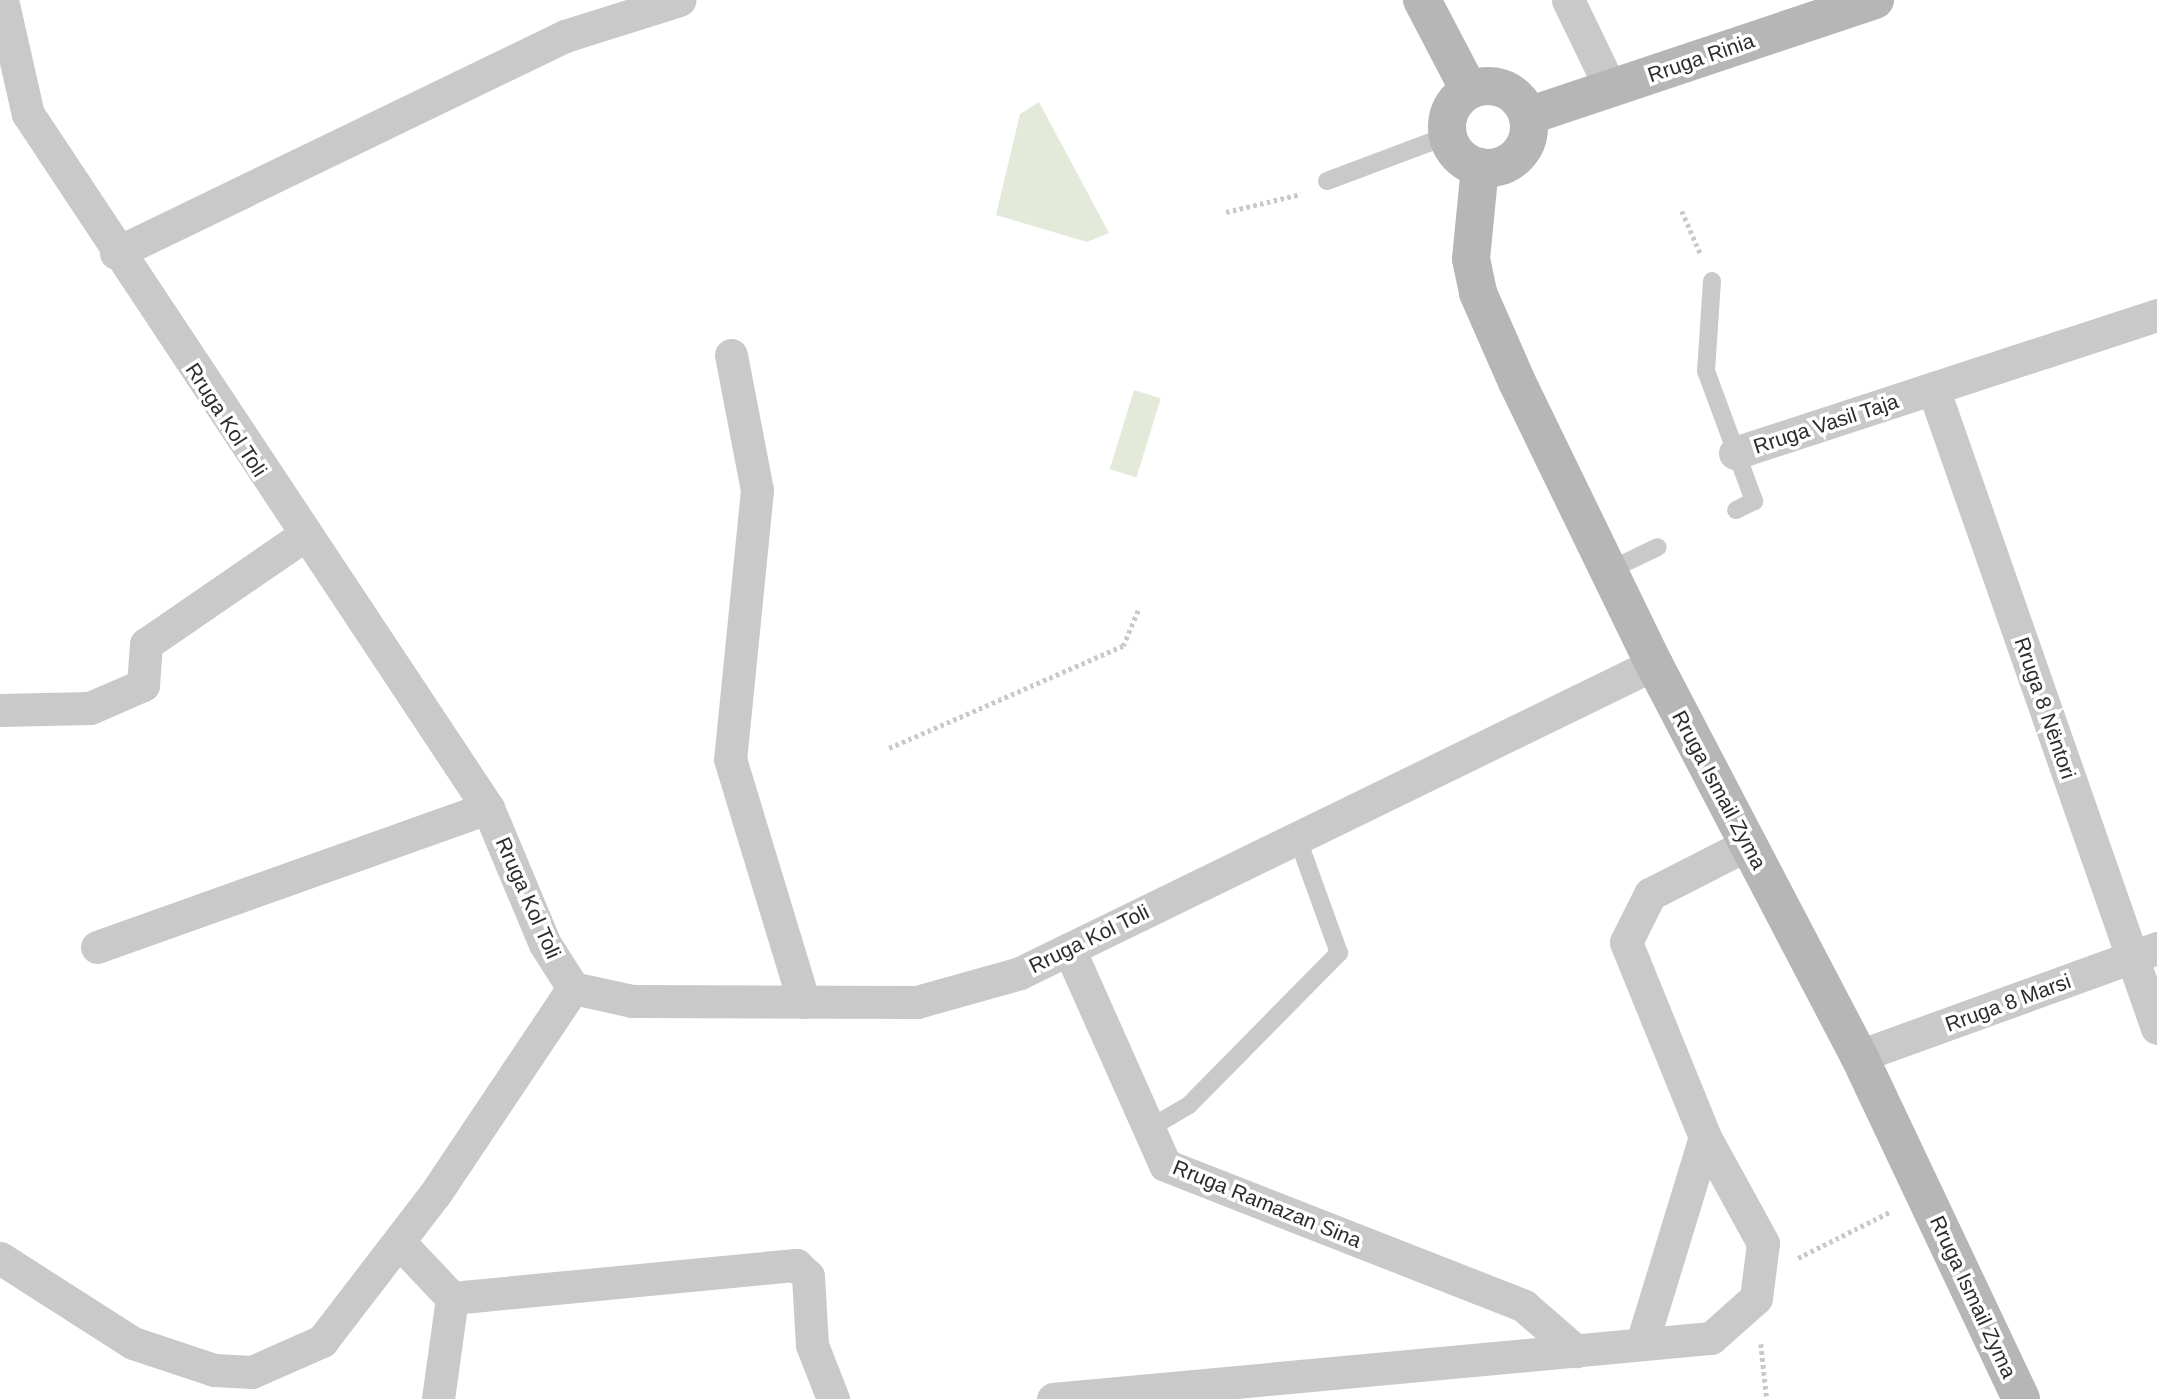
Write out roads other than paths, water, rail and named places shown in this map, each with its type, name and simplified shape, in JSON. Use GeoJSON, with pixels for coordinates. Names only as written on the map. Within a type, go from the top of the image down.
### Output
{"type":"FeatureCollection","features":[{"type":"Feature","properties":{"kind":"main road"},"geometry":{"type":"LineString","coordinates":[[1422,0],[1469,90]]}},
{"type":"Feature","properties":{"kind":"main road","name":"Rruga Rinia"},"geometry":{"type":"LineString","coordinates":[[1528,116],[1875,0]]}},
{"type":"Feature","properties":{"kind":"main road"},"geometry":{"type":"LineString","coordinates":[[1505,89],[1528,116],[1519,153],[1499,166],[1480,167],[1460,157],[1447,135],[1449,111],[1469,90],[1505,89]]}},
{"type":"Feature","properties":{"kind":"main road","name":"Rruga Ismail Zyma"},"geometry":{"type":"LineString","coordinates":[[1480,167],[1470,235],[1478,293],[1608,571],[1859,1056],[2021,1399]]}},
{"type":"Feature","properties":{"kind":"street","name":"Rruga Kol Toli"},"geometry":{"type":"LineString","coordinates":[[2,0],[29,114],[116,253],[303,536],[488,808],[545,944],[573,988],[632,1001],[917,1002],[1020,973],[1654,664]]}},
{"type":"Feature","properties":{"kind":"street"},"geometry":{"type":"LineString","coordinates":[[116,253],[565,36],[679,0]]}},
{"type":"Feature","properties":{"kind":"street"},"geometry":{"type":"LineString","coordinates":[[1568,0],[1611,89]]}},
{"type":"Feature","properties":{"kind":"street","name":"Rruga Vasil Taja"},"geometry":{"type":"LineString","coordinates":[[1735,453],[2157,315]]}},
{"type":"Feature","properties":{"kind":"street"},"geometry":{"type":"LineString","coordinates":[[730,355],[757,490],[730,759],[804,1002]]}},
{"type":"Feature","properties":{"kind":"street","name":"Rruga 8 Nëntori"},"geometry":{"type":"LineString","coordinates":[[1933,388],[2145,953],[2157,1028]]}},
{"type":"Feature","properties":{"kind":"street"},"geometry":{"type":"LineString","coordinates":[[0,710],[90,708],[143,685],[146,644],[303,536]]}},
{"type":"Feature","properties":{"kind":"street"},"geometry":{"type":"LineString","coordinates":[[97,947],[488,808]]}},
{"type":"Feature","properties":{"kind":"street"},"geometry":{"type":"LineString","coordinates":[[1053,1399],[1711,1338],[1756,1298],[1763,1243],[1705,1137],[1626,942],[1650,894],[1748,844]]}},
{"type":"Feature","properties":{"kind":"street","name":"Rruga Ramazan Sina"},"geometry":{"type":"LineString","coordinates":[[1069,949],[1165,1165],[1524,1306],[1576,1351]]}},
{"type":"Feature","properties":{"kind":"street","name":"Rruga 8 Marsi"},"geometry":{"type":"LineString","coordinates":[[1859,1056],[2145,953]]}},
{"type":"Feature","properties":{"kind":"street"},"geometry":{"type":"LineString","coordinates":[[0,1258],[133,1343],[214,1370],[252,1372],[322,1341],[400,1243],[573,988]]}},
{"type":"Feature","properties":{"kind":"street"},"geometry":{"type":"LineString","coordinates":[[1642,1343],[1705,1137]]}},
{"type":"Feature","properties":{"kind":"street"},"geometry":{"type":"LineString","coordinates":[[400,1243],[452,1298]]}},
{"type":"Feature","properties":{"kind":"street"},"geometry":{"type":"LineString","coordinates":[[452,1298],[796,1265],[808,1276],[812,1345],[832,1399]]}},
{"type":"Feature","properties":{"kind":"street"},"geometry":{"type":"LineString","coordinates":[[438,1399],[452,1298]]}},
{"type":"Feature","properties":{"kind":"lane"},"geometry":{"type":"LineString","coordinates":[[1327,181],[1447,135]]}},
{"type":"Feature","properties":{"kind":"lane","name":"Rruga Vasil Taja"},"geometry":{"type":"LineString","coordinates":[[1712,281],[1706,371],[1735,453]]}},
{"type":"Feature","properties":{"kind":"lane"},"geometry":{"type":"LineString","coordinates":[[1735,453],[1754,501],[1736,510]]}},
{"type":"Feature","properties":{"kind":"lane"},"geometry":{"type":"LineString","coordinates":[[1608,571],[1658,547]]}},
{"type":"Feature","properties":{"kind":"lane"},"geometry":{"type":"LineString","coordinates":[[1150,1128],[1189,1105],[1339,953],[1297,837]]}}]}
